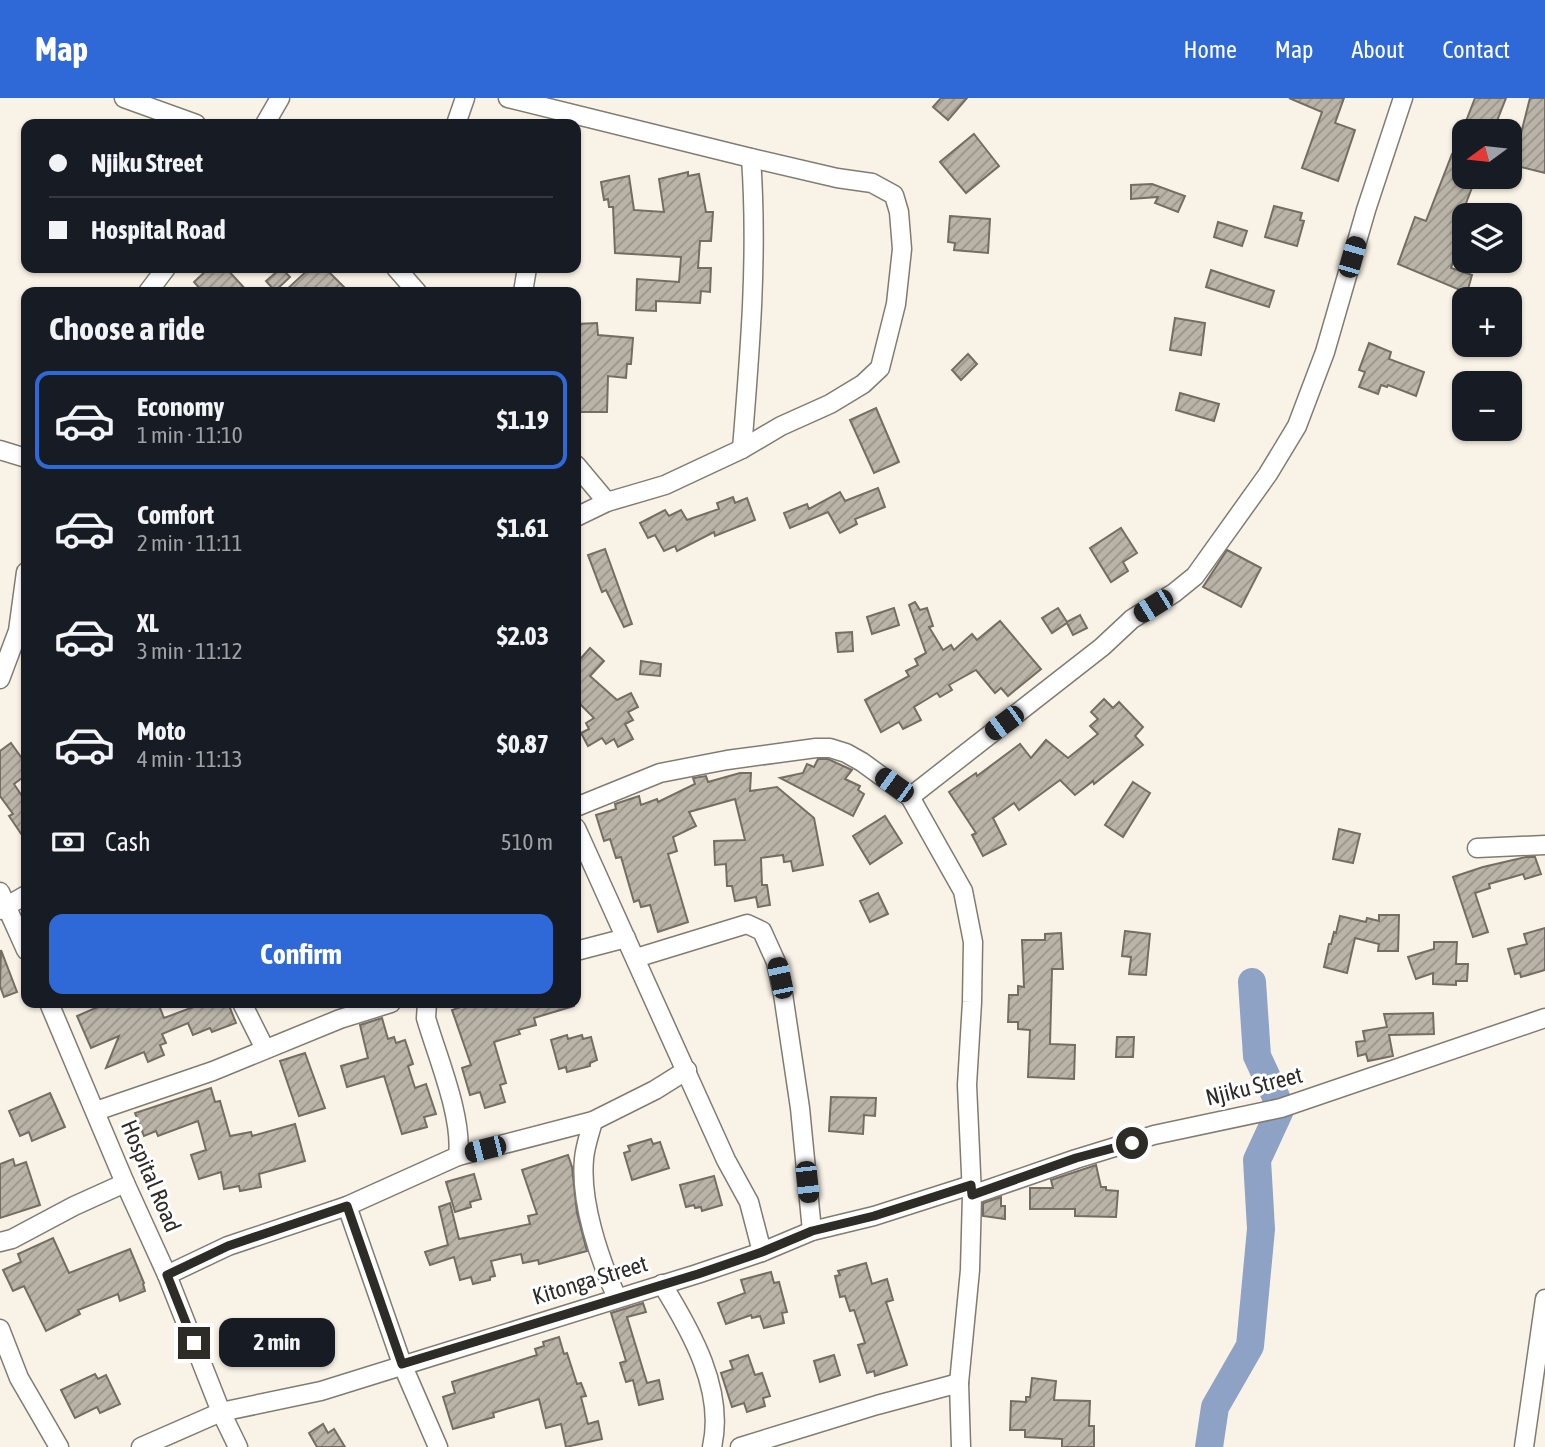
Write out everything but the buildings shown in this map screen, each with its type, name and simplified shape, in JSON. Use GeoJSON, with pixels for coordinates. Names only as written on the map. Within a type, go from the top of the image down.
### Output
{"type":"FeatureCollection","features":[{"type":"Feature","properties":{"kind":"street"},"geometry":{"type":"LineString","coordinates":[[124,98],[182,119]]}},
{"type":"Feature","properties":{"kind":"street"},"geometry":{"type":"LineString","coordinates":[[268,119],[279,98]]}},
{"type":"Feature","properties":{"kind":"street"},"geometry":{"type":"LineString","coordinates":[[458,119],[465,98]]}},
{"type":"Feature","properties":{"kind":"street"},"geometry":{"type":"LineString","coordinates":[[508,98],[555,117]]}},
{"type":"Feature","properties":{"kind":"street"},"geometry":{"type":"LineString","coordinates":[[910,797],[1102,647],[1132,619],[1174,593],[1195,576],[1268,474],[1297,426],[1325,352],[1366,210],[1403,98]]}},
{"type":"Feature","properties":{"kind":"street"},"geometry":{"type":"LineString","coordinates":[[581,122],[837,178],[872,183],[894,195],[899,212],[902,249],[896,304],[880,368],[863,384],[742,449],[665,485],[607,502],[581,515]]}},
{"type":"Feature","properties":{"kind":"street"},"geometry":{"type":"LineString","coordinates":[[742,449],[754,278],[755,208],[751,158]]}},
{"type":"Feature","properties":{"kind":"street"},"geometry":{"type":"LineString","coordinates":[[400,273],[413,287]]}},
{"type":"Feature","properties":{"kind":"street"},"geometry":{"type":"LineString","coordinates":[[0,450],[21,456]]}},
{"type":"Feature","properties":{"kind":"street"},"geometry":{"type":"LineString","coordinates":[[581,471],[607,502]]}},
{"type":"Feature","properties":{"kind":"street"},"geometry":{"type":"LineString","coordinates":[[0,679],[18,631],[21,609]]}},
{"type":"Feature","properties":{"kind":"street"},"geometry":{"type":"LineString","coordinates":[[581,805],[660,773],[816,748],[830,748],[846,753],[910,797],[964,891],[973,942],[967,1085],[971,1190],[970,1270],[959,1383],[961,1447]]}},
{"type":"Feature","properties":{"kind":"street"},"geometry":{"type":"LineString","coordinates":[[581,839],[726,1160],[749,1202],[762,1252]]}},
{"type":"Feature","properties":{"kind":"street"},"geometry":{"type":"LineString","coordinates":[[1477,848],[1545,845]]}},
{"type":"Feature","properties":{"kind":"street"},"geometry":{"type":"LineString","coordinates":[[21,897],[3,903],[21,940]]}},
{"type":"Feature","properties":{"kind":"street"},"geometry":{"type":"LineString","coordinates":[[636,958],[747,924],[762,931],[776,962],[783,994],[800,1108],[812,1231]]}},
{"type":"Feature","properties":{"kind":"street"},"geometry":{"type":"LineString","coordinates":[[581,950],[626,938]]}},
{"type":"Feature","properties":{"kind":"street","name":"Hospital Road"},"geometry":{"type":"LineString","coordinates":[[51,1008],[167,1275],[237,1447]]}},
{"type":"Feature","properties":{"kind":"street"},"geometry":{"type":"LineString","coordinates":[[244,1008],[265,1049]]}},
{"type":"Feature","properties":{"kind":"street"},"geometry":{"type":"LineString","coordinates":[[96,1111],[213,1071],[340,1019],[375,1008]]}},
{"type":"Feature","properties":{"kind":"street"},"geometry":{"type":"LineString","coordinates":[[427,1008],[426,1018],[456,1119],[460,1141],[458,1156]]}},
{"type":"Feature","properties":{"kind":"street","name":"Njiku Street"},"geometry":{"type":"LineString","coordinates":[[971,1190],[1154,1135],[1281,1108],[1545,1018]]}},
{"type":"Feature","properties":{"kind":"street"},"geometry":{"type":"LineString","coordinates":[[167,1275],[228,1246],[347,1206],[458,1156],[593,1121],[655,1090],[687,1070]]}},
{"type":"Feature","properties":{"kind":"street"},"geometry":{"type":"LineString","coordinates":[[593,1121],[584,1157],[585,1199],[607,1275],[617,1298]]}},
{"type":"Feature","properties":{"kind":"street"},"geometry":{"type":"LineString","coordinates":[[0,1242],[12,1239],[125,1183]]}},
{"type":"Feature","properties":{"kind":"street","name":"Kitonga Street"},"geometry":{"type":"LineString","coordinates":[[144,1446],[221,1412],[321,1391],[762,1252],[812,1231],[971,1190]]}},
{"type":"Feature","properties":{"kind":"street"},"geometry":{"type":"LineString","coordinates":[[347,1206],[402,1364],[438,1447]]}},
{"type":"Feature","properties":{"kind":"street"},"geometry":{"type":"LineString","coordinates":[[662,1284],[686,1323],[705,1368],[716,1409],[716,1430],[712,1447]]}},
{"type":"Feature","properties":{"kind":"street"},"geometry":{"type":"LineString","coordinates":[[1524,1447],[1545,1299]]}},
{"type":"Feature","properties":{"kind":"street"},"geometry":{"type":"LineString","coordinates":[[0,1329],[19,1378],[58,1447]]}},
{"type":"Feature","properties":{"kind":"street"},"geometry":{"type":"LineString","coordinates":[[740,1447],[766,1444],[877,1405],[959,1383]]}},
{"type":"Feature","properties":{"kind":"waterway"},"geometry":{"type":"LineString","coordinates":[[1209,1447],[1215,1407],[1250,1346],[1261,1229],[1257,1160],[1281,1108],[1257,1056],[1252,982]]}},
{"type":"Feature","properties":{"kind":"route"},"geometry":{"type":"LineString","coordinates":[[194,1343],[167,1275],[228,1246],[347,1206],[402,1364],[698,1274],[812,1231],[874,1216],[971,1185],[972,1195],[1076,1158],[1132,1143]]}}]}
